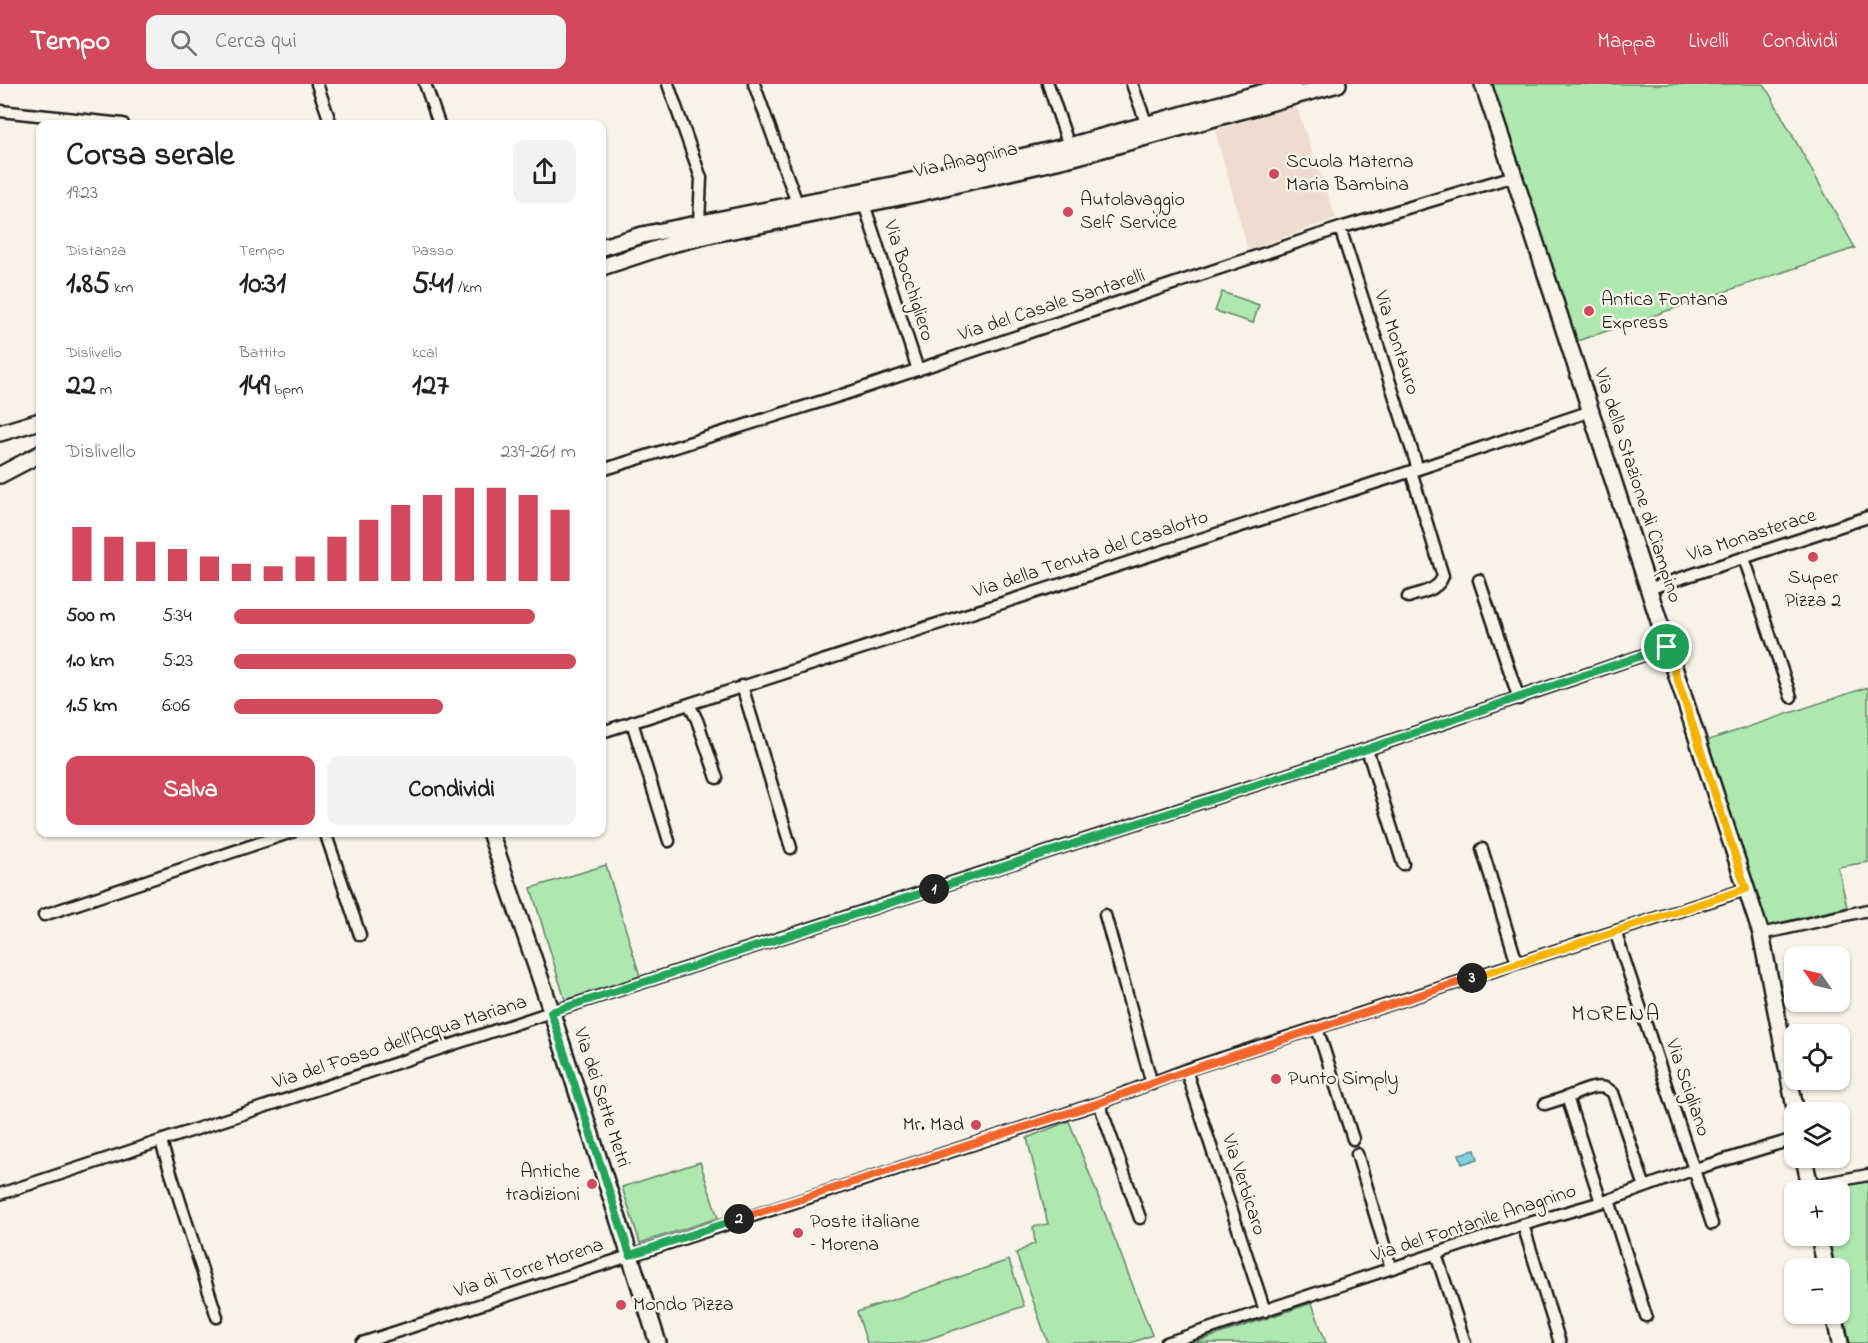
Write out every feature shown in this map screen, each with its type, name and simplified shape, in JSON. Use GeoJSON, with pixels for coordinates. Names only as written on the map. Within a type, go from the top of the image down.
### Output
{"type":"FeatureCollection","features":[{"type":"Feature","properties":{"kind":"street"},"geometry":{"type":"LineString","coordinates":[[317,84],[330,120]]}},
{"type":"Feature","properties":{"kind":"street"},"geometry":{"type":"LineString","coordinates":[[425,84],[438,120]]}},
{"type":"Feature","properties":{"kind":"street"},"geometry":{"type":"LineString","coordinates":[[668,84],[701,178],[699,223]]}},
{"type":"Feature","properties":{"kind":"street"},"geometry":{"type":"LineString","coordinates":[[754,84],[797,204]]}},
{"type":"Feature","properties":{"kind":"street"},"geometry":{"type":"LineString","coordinates":[[1048,84],[1069,146]]}},
{"type":"Feature","properties":{"kind":"street"},"geometry":{"type":"LineString","coordinates":[[1132,84],[1147,124]]}},
{"type":"Feature","properties":{"kind":"street","name":"Via Anagnina"},"geometry":{"type":"LineString","coordinates":[[606,246],[642,235],[902,183],[1069,146],[1293,84]]}},
{"type":"Feature","properties":{"kind":"street","name":"Via Anagnina"},"geometry":{"type":"LineString","coordinates":[[606,266],[694,238],[1074,157],[1338,84]]}},
{"type":"Feature","properties":{"kind":"street","name":"Via della Stazione di Ciampino"},"geometry":{"type":"LineString","coordinates":[[1483,84],[1761,934],[1794,1102]]}},
{"type":"Feature","properties":{"kind":"street"},"geometry":{"type":"LineString","coordinates":[[0,111],[83,120]]}},
{"type":"Feature","properties":{"kind":"street","name":"Via del Casale Santarelli"},"geometry":{"type":"LineString","coordinates":[[606,469],[918,370],[1340,228],[1514,176]]}},
{"type":"Feature","properties":{"kind":"street","name":"Via Bocchigliero"},"geometry":{"type":"LineString","coordinates":[[862,204],[866,210],[918,370]]}},
{"type":"Feature","properties":{"kind":"street","name":"Via Montauro"},"geometry":{"type":"LineString","coordinates":[[1340,228],[1415,470],[1443,576],[1436,587],[1408,597]]}},
{"type":"Feature","properties":{"kind":"street","name":"Via della Tenuta del Casalotto"},"geometry":{"type":"LineString","coordinates":[[606,731],[1415,470],[1590,411]]}},
{"type":"Feature","properties":{"kind":"street"},"geometry":{"type":"LineString","coordinates":[[0,434],[36,422]]}},
{"type":"Feature","properties":{"kind":"street"},"geometry":{"type":"LineString","coordinates":[[0,475],[36,456]]}},
{"type":"Feature","properties":{"kind":"street","name":"Via Monasterace"},"geometry":{"type":"LineString","coordinates":[[1648,589],[1868,517]]}},
{"type":"Feature","properties":{"kind":"street"},"geometry":{"type":"LineString","coordinates":[[1744,558],[1791,697]]}},
{"type":"Feature","properties":{"kind":"street"},"geometry":{"type":"LineString","coordinates":[[1479,580],[1519,699]]}},
{"type":"Feature","properties":{"kind":"street","name":"Via del Fosso dell'Acqua Mariana"},"geometry":{"type":"LineString","coordinates":[[0,1194],[551,1012],[1367,749],[1667,647]]}},
{"type":"Feature","properties":{"kind":"street"},"geometry":{"type":"LineString","coordinates":[[742,686],[791,848]]}},
{"type":"Feature","properties":{"kind":"street"},"geometry":{"type":"LineString","coordinates":[[689,704],[697,720],[717,778]]}},
{"type":"Feature","properties":{"kind":"street"},"geometry":{"type":"LineString","coordinates":[[632,722],[669,841]]}},
{"type":"Feature","properties":{"kind":"street"},"geometry":{"type":"LineString","coordinates":[[1367,749],[1403,864]]}},
{"type":"Feature","properties":{"kind":"street"},"geometry":{"type":"LineString","coordinates":[[44,915],[277,837]]}},
{"type":"Feature","properties":{"kind":"street"},"geometry":{"type":"LineString","coordinates":[[327,837],[360,935]]}},
{"type":"Feature","properties":{"kind":"street","name":"Via dei Sette Metri"},"geometry":{"type":"LineString","coordinates":[[492,837],[658,1343]]}},
{"type":"Feature","properties":{"kind":"street"},"geometry":{"type":"LineString","coordinates":[[1482,849],[1517,963]]}},
{"type":"Feature","properties":{"kind":"street","name":"Via di Torre Morena"},"geometry":{"type":"LineString","coordinates":[[362,1343],[1746,889]]}},
{"type":"Feature","properties":{"kind":"street"},"geometry":{"type":"LineString","coordinates":[[1761,934],[1868,910]]}},
{"type":"Feature","properties":{"kind":"street"},"geometry":{"type":"LineString","coordinates":[[1104,915],[1152,1084]]}},
{"type":"Feature","properties":{"kind":"street","name":"Via Scigliano"},"geometry":{"type":"LineString","coordinates":[[1615,931],[1712,1224]]}},
{"type":"Feature","properties":{"kind":"street"},"geometry":{"type":"LineString","coordinates":[[1317,1028],[1353,1139]]}},
{"type":"Feature","properties":{"kind":"street","name":"Via Verbicaro"},"geometry":{"type":"LineString","coordinates":[[1186,1071],[1265,1311]]}},
{"type":"Feature","properties":{"kind":"street"},"geometry":{"type":"LineString","coordinates":[[1545,1104],[1599,1087],[1608,1088],[1613,1093],[1646,1186]]}},
{"type":"Feature","properties":{"kind":"street"},"geometry":{"type":"LineString","coordinates":[[1567,1097],[1646,1316]]}},
{"type":"Feature","properties":{"kind":"street"},"geometry":{"type":"LineString","coordinates":[[1099,1103],[1140,1218]]}},
{"type":"Feature","properties":{"kind":"street"},"geometry":{"type":"LineString","coordinates":[[161,1142],[217,1317]]}},
{"type":"Feature","properties":{"kind":"street","name":"Via del Fontanile Anagnino"},"geometry":{"type":"LineString","coordinates":[[1166,1343],[1523,1225],[1605,1201],[1695,1169],[1784,1142]]}},
{"type":"Feature","properties":{"kind":"street"},"geometry":{"type":"LineString","coordinates":[[1357,1154],[1392,1268]]}},
{"type":"Feature","properties":{"kind":"street"},"geometry":{"type":"LineString","coordinates":[[1846,1180],[1868,1175]]}},
{"type":"Feature","properties":{"kind":"street"},"geometry":{"type":"LineString","coordinates":[[1523,1225],[1560,1342]]}},
{"type":"Feature","properties":{"kind":"street"},"geometry":{"type":"LineString","coordinates":[[1436,1254],[1465,1343]]}},
{"type":"Feature","properties":{"kind":"street"},"geometry":{"type":"LineString","coordinates":[[1836,1324],[1840,1343]]}},
{"type":"Feature","properties":{"kind":"shaded area","name":"Scuola Materna Maria Bambina"},"geometry":{"type":"Polygon","coordinates":[[[1296,106],[1336,218],[1248,250],[1215,130],[1296,106]]]}},
{"type":"Feature","properties":{"kind":"green space"},"geometry":{"type":"Polygon","coordinates":[[[1492,84],[1764,84],[1855,248],[1577,341],[1492,84]]]}},
{"type":"Feature","properties":{"kind":"green space"},"geometry":{"type":"Polygon","coordinates":[[[1222,292],[1259,305],[1253,323],[1215,311],[1222,292]]]}},
{"type":"Feature","properties":{"kind":"green space"},"geometry":{"type":"Polygon","coordinates":[[[1868,687],[1868,862],[1838,867],[1847,907],[1768,926],[1706,741],[1868,687]]]}},
{"type":"Feature","properties":{"kind":"green space"},"geometry":{"type":"Polygon","coordinates":[[[606,865],[640,976],[565,1000],[531,888],[606,865]]]}},
{"type":"Feature","properties":{"kind":"green space"},"geometry":{"type":"Polygon","coordinates":[[[1069,1121],[1152,1335],[1131,1343],[1048,1343],[1016,1253],[1035,1243],[1033,1227],[1048,1224],[1027,1138],[1069,1121]]]}},
{"type":"Feature","properties":{"kind":"green space"},"geometry":{"type":"Polygon","coordinates":[[[700,1162],[718,1218],[640,1243],[622,1187],[700,1162]]]}},
{"type":"Feature","properties":{"kind":"green space"},"geometry":{"type":"Polygon","coordinates":[[[1868,1180],[1868,1343],[1850,1343],[1846,1324],[1850,1324],[1850,1258],[1833,1258],[1830,1246],[1850,1246],[1850,1184],[1868,1180]]]}},
{"type":"Feature","properties":{"kind":"green space"},"geometry":{"type":"Polygon","coordinates":[[[1009,1260],[1024,1306],[917,1343],[867,1343],[857,1312],[1009,1260]]]}},
{"type":"Feature","properties":{"kind":"green space"},"geometry":{"type":"Polygon","coordinates":[[[1312,1303],[1326,1343],[1193,1343],[1312,1303]]]}},
{"type":"Feature","properties":{"kind":"water"},"geometry":{"type":"Polygon","coordinates":[[[1475,1150],[1478,1159],[1462,1164],[1459,1154],[1475,1150]]]}},
{"type":"Feature","properties":{"kind":"place","name":"Scuola Materna Maria Bambina"},"geometry":{"type":"Point","coordinates":[1274,174]}},
{"type":"Feature","properties":{"kind":"place","name":"Autolavaggio Self Service"},"geometry":{"type":"Point","coordinates":[1068,212]}},
{"type":"Feature","properties":{"kind":"place","name":"Antica Fontana Express"},"geometry":{"type":"Point","coordinates":[1589,311]}},
{"type":"Feature","properties":{"kind":"place","name":"Super Pizza 2"},"geometry":{"type":"Point","coordinates":[1813,557]}},
{"type":"Feature","properties":{"kind":"place","name":"Punto Simply"},"geometry":{"type":"Point","coordinates":[1276,1079]}},
{"type":"Feature","properties":{"kind":"place","name":"Mr. Mad"},"geometry":{"type":"Point","coordinates":[976,1125]}},
{"type":"Feature","properties":{"kind":"place","name":"Antiche tradizioni"},"geometry":{"type":"Point","coordinates":[592,1184]}},
{"type":"Feature","properties":{"kind":"place","name":"Poste italiane – Morena"},"geometry":{"type":"Point","coordinates":[798,1233]}},
{"type":"Feature","properties":{"kind":"place","name":"Mondo Pizza"},"geometry":{"type":"Point","coordinates":[621,1305]}},
{"type":"Feature","properties":{"kind":"district","name":"MORENA"},"geometry":{"type":"Point","coordinates":[1616,1015]}},
{"type":"Feature","properties":{"kind":"route"},"geometry":{"type":"LineString","coordinates":[[1667,647],[1746,889],[630,1255],[551,1012],[1367,749],[1667,647]]}}]}
